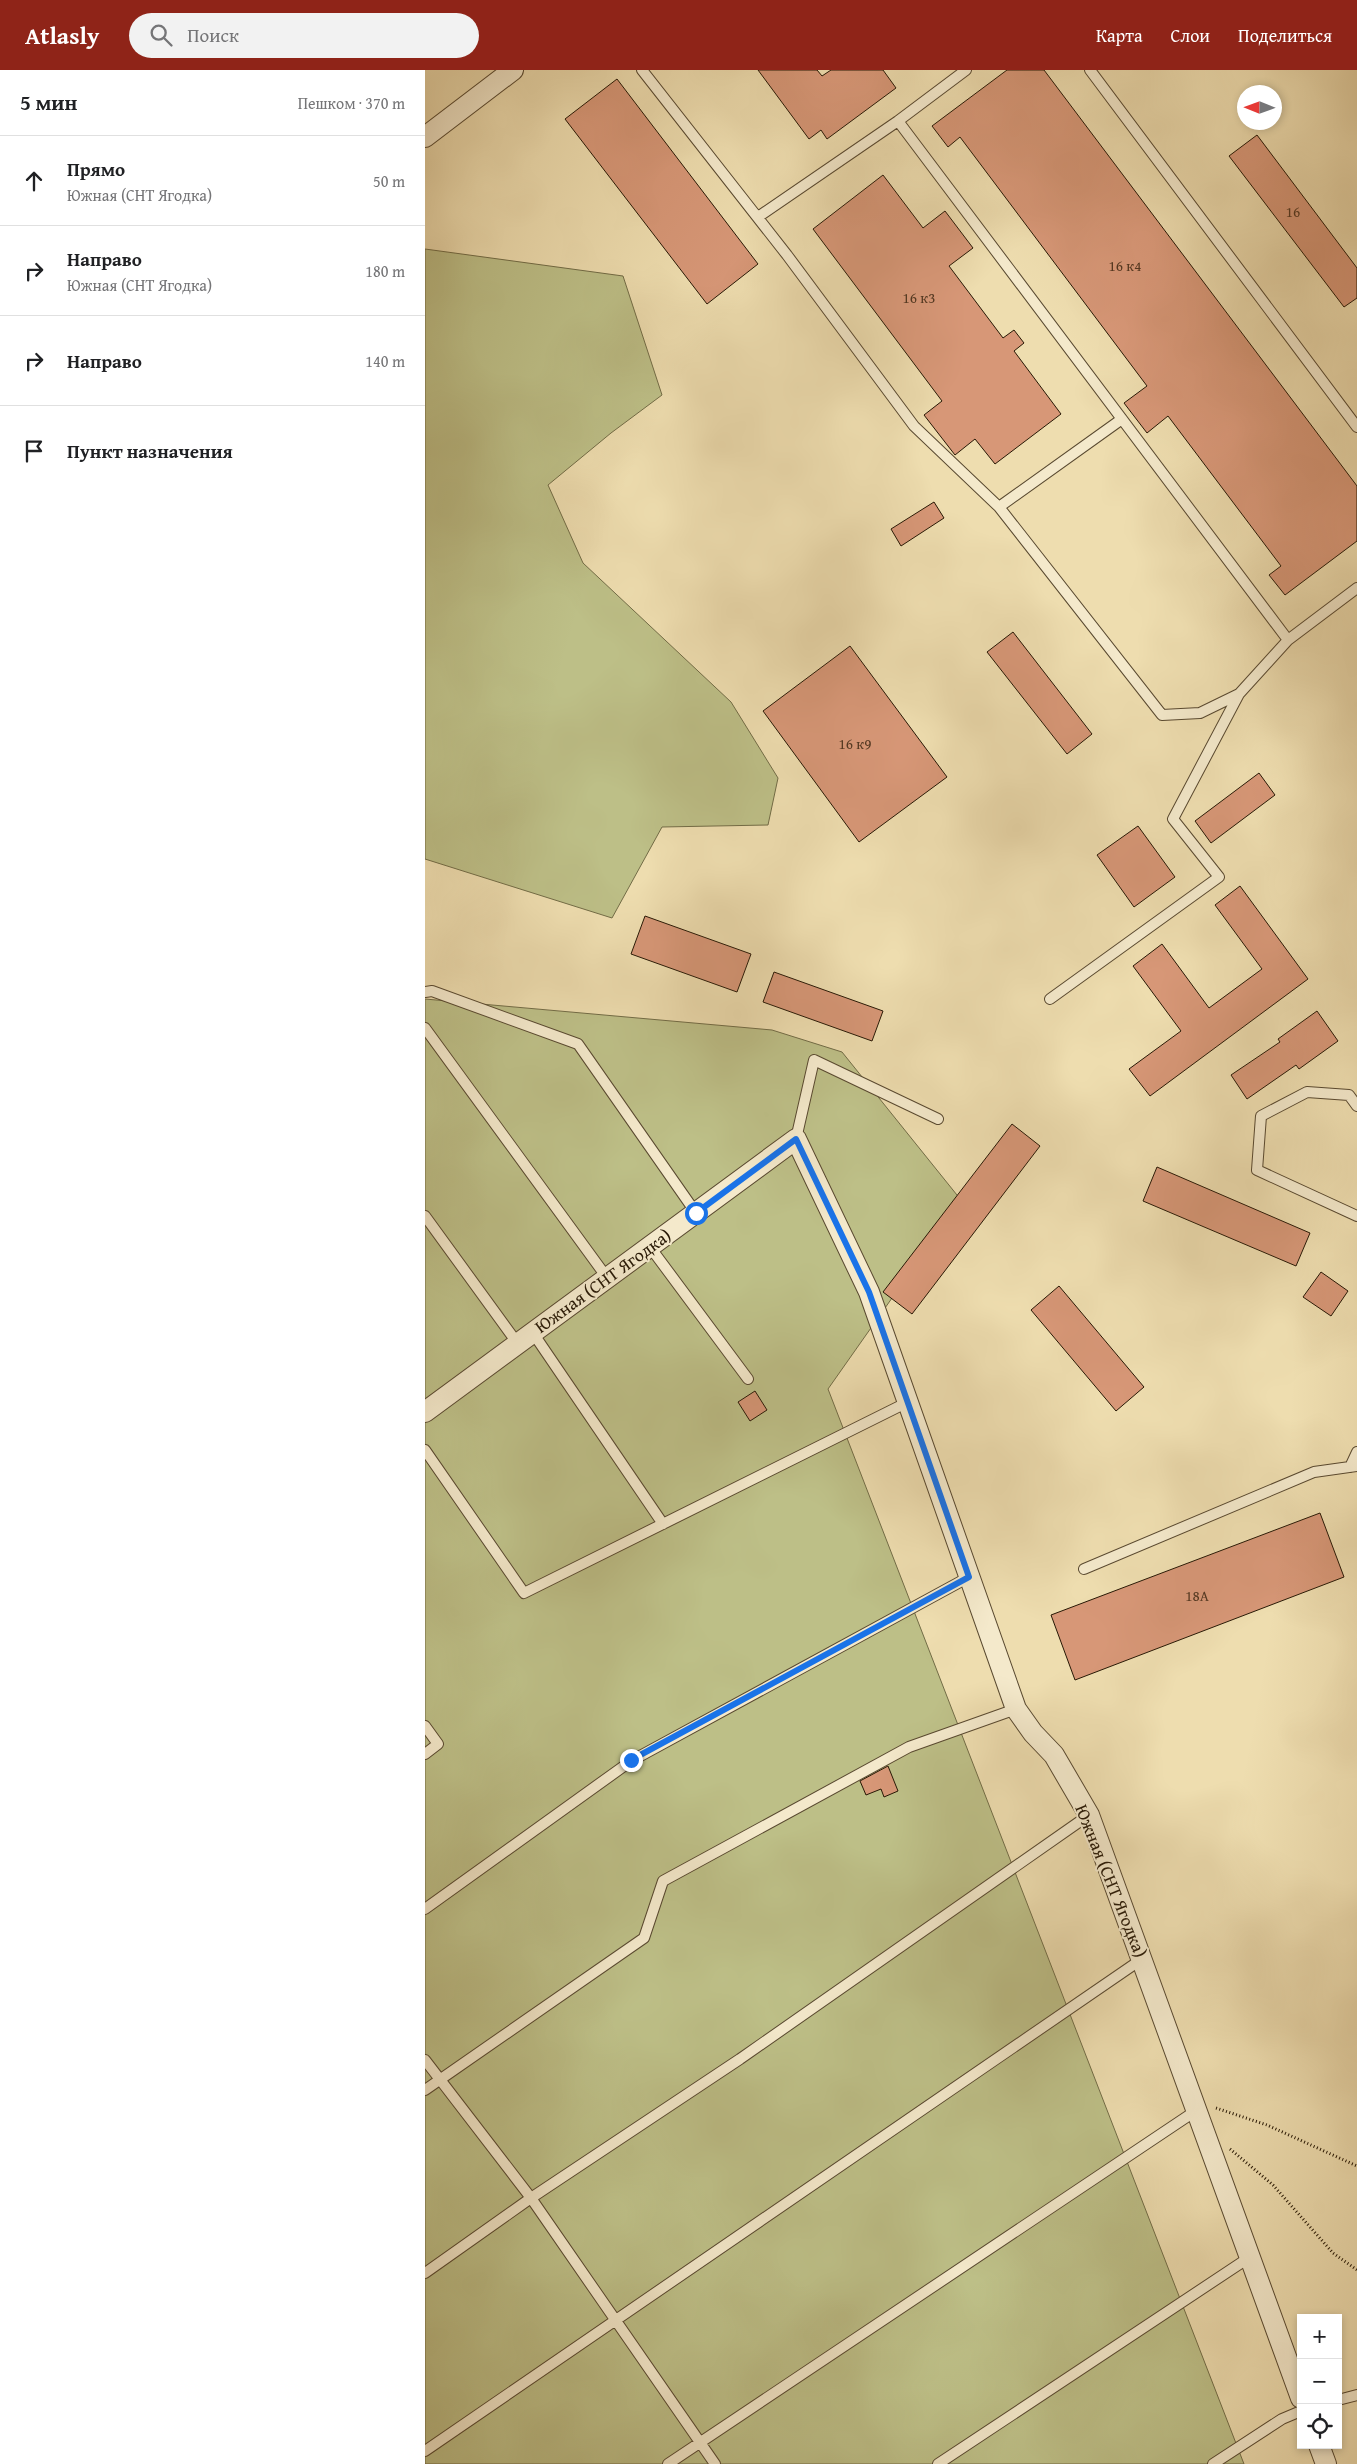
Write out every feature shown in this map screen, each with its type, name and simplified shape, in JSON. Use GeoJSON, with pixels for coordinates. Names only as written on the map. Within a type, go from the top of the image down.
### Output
{"type":"FeatureCollection","features":[{"type":"Feature","properties":{"kind":"street"},"geometry":{"type":"LineString","coordinates":[[425,137],[513,70]]}},
{"type":"Feature","properties":{"kind":"street","name":"Южная (СНТ Ягодка)"},"geometry":{"type":"LineString","coordinates":[[425,1412],[796,1139],[869,1292],[1016,1708],[1033,1733],[1054,1755],[1089,1815],[1297,2387]]}},
{"type":"Feature","properties":{"kind":"street"},"geometry":{"type":"LineString","coordinates":[[1320,2449],[1326,2464]]}},
{"type":"Feature","properties":{"kind":"lane"},"geometry":{"type":"LineString","coordinates":[[643,70],[758,217],[914,426],[999,507],[1162,715],[1200,713],[1239,694]]}},
{"type":"Feature","properties":{"kind":"lane"},"geometry":{"type":"LineString","coordinates":[[758,217],[898,120],[966,70]]}},
{"type":"Feature","properties":{"kind":"lane"},"geometry":{"type":"LineString","coordinates":[[1090,70],[1357,427]]}},
{"type":"Feature","properties":{"kind":"lane"},"geometry":{"type":"LineString","coordinates":[[898,120],[1287,640]]}},
{"type":"Feature","properties":{"kind":"lane"},"geometry":{"type":"LineString","coordinates":[[999,507],[1122,419]]}},
{"type":"Feature","properties":{"kind":"lane"},"geometry":{"type":"LineString","coordinates":[[1050,999],[1219,877],[1173,819],[1239,694],[1287,640],[1357,588]]}},
{"type":"Feature","properties":{"kind":"lane"},"geometry":{"type":"LineString","coordinates":[[425,992],[432,991],[578,1044],[696,1213]]}},
{"type":"Feature","properties":{"kind":"lane"},"geometry":{"type":"LineString","coordinates":[[425,1028],[608,1279]]}},
{"type":"Feature","properties":{"kind":"lane"},"geometry":{"type":"LineString","coordinates":[[796,1139],[814,1060],[938,1119]]}},
{"type":"Feature","properties":{"kind":"lane"},"geometry":{"type":"LineString","coordinates":[[1357,1106],[1349,1095],[1307,1092],[1261,1116],[1257,1170],[1357,1216]]}},
{"type":"Feature","properties":{"kind":"lane"},"geometry":{"type":"LineString","coordinates":[[425,1216],[526,1338],[663,1524]]}},
{"type":"Feature","properties":{"kind":"lane"},"geometry":{"type":"LineString","coordinates":[[650,1247],[748,1379]]}},
{"type":"Feature","properties":{"kind":"lane"},"geometry":{"type":"LineString","coordinates":[[425,1450],[524,1593],[908,1402]]}},
{"type":"Feature","properties":{"kind":"lane"},"geometry":{"type":"LineString","coordinates":[[1084,1569],[1313,1472],[1353,1466],[1357,1452]]}},
{"type":"Feature","properties":{"kind":"lane"},"geometry":{"type":"LineString","coordinates":[[425,1909],[631,1760],[969,1577]]}},
{"type":"Feature","properties":{"kind":"lane"},"geometry":{"type":"LineString","coordinates":[[425,2090],[644,1938],[663,1881],[909,1747],[1016,1708]]}},
{"type":"Feature","properties":{"kind":"lane"},"geometry":{"type":"LineString","coordinates":[[425,1726],[438,1744],[425,1754]]}},
{"type":"Feature","properties":{"kind":"lane"},"geometry":{"type":"LineString","coordinates":[[425,2273],[531,2198],[740,2059],[1089,1815]]}},
{"type":"Feature","properties":{"kind":"lane"},"geometry":{"type":"LineString","coordinates":[[425,2451],[1142,1959]]}},
{"type":"Feature","properties":{"kind":"lane"},"geometry":{"type":"LineString","coordinates":[[425,2060],[531,2198],[715,2464]]}},
{"type":"Feature","properties":{"kind":"lane"},"geometry":{"type":"LineString","coordinates":[[668,2464],[1195,2106]]}},
{"type":"Feature","properties":{"kind":"lane"},"geometry":{"type":"LineString","coordinates":[[938,2464],[1250,2256]]}},
{"type":"Feature","properties":{"kind":"lane"},"geometry":{"type":"LineString","coordinates":[[1342,2399],[1357,2395]]}},
{"type":"Feature","properties":{"kind":"lane"},"geometry":{"type":"LineString","coordinates":[[1213,2464],[1282,2419],[1297,2413]]}},
{"type":"Feature","properties":{"kind":"path"},"geometry":{"type":"LineString","coordinates":[[1195,2106],[1267,2125],[1357,2166]]}},
{"type":"Feature","properties":{"kind":"path"},"geometry":{"type":"LineString","coordinates":[[1210,2147],[1231,2149],[1273,2185],[1333,2253],[1357,2270]]}},
{"type":"Feature","properties":{"kind":"green space"},"geometry":{"type":"Polygon","coordinates":[[[425,249],[623,276],[662,395],[611,433],[548,485],[583,563],[731,702],[778,778],[768,825],[662,827],[612,918],[425,859],[425,249]]]}},
{"type":"Feature","properties":{"kind":"green space"},"geometry":{"type":"Polygon","coordinates":[[[425,999],[772,1030],[842,1052],[961,1200],[828,1389],[1244,2464],[425,2464],[425,999]]]}},
{"type":"Feature","properties":{"kind":"building"},"geometry":{"type":"Polygon","coordinates":[[[758,70],[817,70],[822,76],[831,70],[883,70],[896,88],[827,139],[821,130],[809,139],[758,70]]]}},
{"type":"Feature","properties":{"kind":"building"},"geometry":{"type":"Polygon","coordinates":[[[1007,70],[1044,70],[1357,486],[1357,541],[1285,595],[1269,575],[1281,566],[1168,416],[1147,433],[1124,403],[1147,386],[960,137],[948,147],[932,126],[1007,70]]]}},
{"type":"Feature","properties":{"kind":"building"},"geometry":{"type":"Polygon","coordinates":[[[617,79],[758,264],[707,304],[565,119],[617,79]]]}},
{"type":"Feature","properties":{"kind":"building"},"geometry":{"type":"Polygon","coordinates":[[[1257,135],[1357,268],[1357,298],[1344,307],[1229,156],[1257,135]]]}},
{"type":"Feature","properties":{"kind":"building"},"geometry":{"type":"Polygon","coordinates":[[[883,175],[923,228],[945,211],[973,248],[949,266],[1003,338],[1014,330],[1024,343],[1014,351],[1061,414],[995,464],[975,439],[955,455],[924,415],[942,401],[813,229],[883,175]]]}},
{"type":"Feature","properties":{"kind":"building"},"geometry":{"type":"Polygon","coordinates":[[[934,502],[944,518],[901,546],[891,529],[934,502]]]}},
{"type":"Feature","properties":{"kind":"building"},"geometry":{"type":"Polygon","coordinates":[[[1013,632],[1092,734],[1067,754],[987,652],[1013,632]]]}},
{"type":"Feature","properties":{"kind":"building"},"geometry":{"type":"Polygon","coordinates":[[[850,646],[947,777],[859,842],[763,711],[850,646]]]}},
{"type":"Feature","properties":{"kind":"building"},"geometry":{"type":"Polygon","coordinates":[[[1259,773],[1275,795],[1211,843],[1195,821],[1259,773]]]}},
{"type":"Feature","properties":{"kind":"building"},"geometry":{"type":"Polygon","coordinates":[[[1138,826],[1175,877],[1134,907],[1097,855],[1138,826]]]}},
{"type":"Feature","properties":{"kind":"building"},"geometry":{"type":"Polygon","coordinates":[[[1240,886],[1308,979],[1150,1096],[1129,1069],[1181,1031],[1133,966],[1162,944],[1209,1008],[1262,969],[1215,905],[1240,886]]]}},
{"type":"Feature","properties":{"kind":"building"},"geometry":{"type":"Polygon","coordinates":[[[645,916],[751,954],[737,992],[631,954],[645,916]]]}},
{"type":"Feature","properties":{"kind":"building"},"geometry":{"type":"Polygon","coordinates":[[[774,972],[883,1011],[872,1041],[763,1002],[774,972]]]}},
{"type":"Feature","properties":{"kind":"building"},"geometry":{"type":"Polygon","coordinates":[[[1317,1011],[1338,1041],[1299,1069],[1296,1065],[1247,1099],[1231,1075],[1280,1042],[1278,1039],[1317,1011]]]}},
{"type":"Feature","properties":{"kind":"building"},"geometry":{"type":"Polygon","coordinates":[[[1012,1124],[1040,1146],[912,1314],[883,1292],[1012,1124]]]}},
{"type":"Feature","properties":{"kind":"building"},"geometry":{"type":"Polygon","coordinates":[[[1157,1167],[1310,1233],[1296,1266],[1143,1201],[1157,1167]]]}},
{"type":"Feature","properties":{"kind":"building"},"geometry":{"type":"Polygon","coordinates":[[[1321,1272],[1348,1291],[1331,1316],[1303,1297],[1321,1272]]]}},
{"type":"Feature","properties":{"kind":"building"},"geometry":{"type":"Polygon","coordinates":[[[1059,1286],[1144,1387],[1116,1411],[1031,1310],[1059,1286]]]}},
{"type":"Feature","properties":{"kind":"building"},"geometry":{"type":"Polygon","coordinates":[[[755,1391],[767,1410],[750,1421],[738,1402],[755,1391]]]}},
{"type":"Feature","properties":{"kind":"building"},"geometry":{"type":"Polygon","coordinates":[[[1320,1513],[1344,1577],[1075,1680],[1051,1615],[1320,1513]]]}},
{"type":"Feature","properties":{"kind":"building"},"geometry":{"type":"Polygon","coordinates":[[[888,1766],[898,1791],[884,1797],[881,1789],[866,1795],[860,1781],[888,1766]]]}},
{"type":"Feature","properties":{"kind":"route"},"geometry":{"type":"LineString","coordinates":[[631,1760],[969,1577],[869,1292],[796,1139],[696,1213]]}}]}
